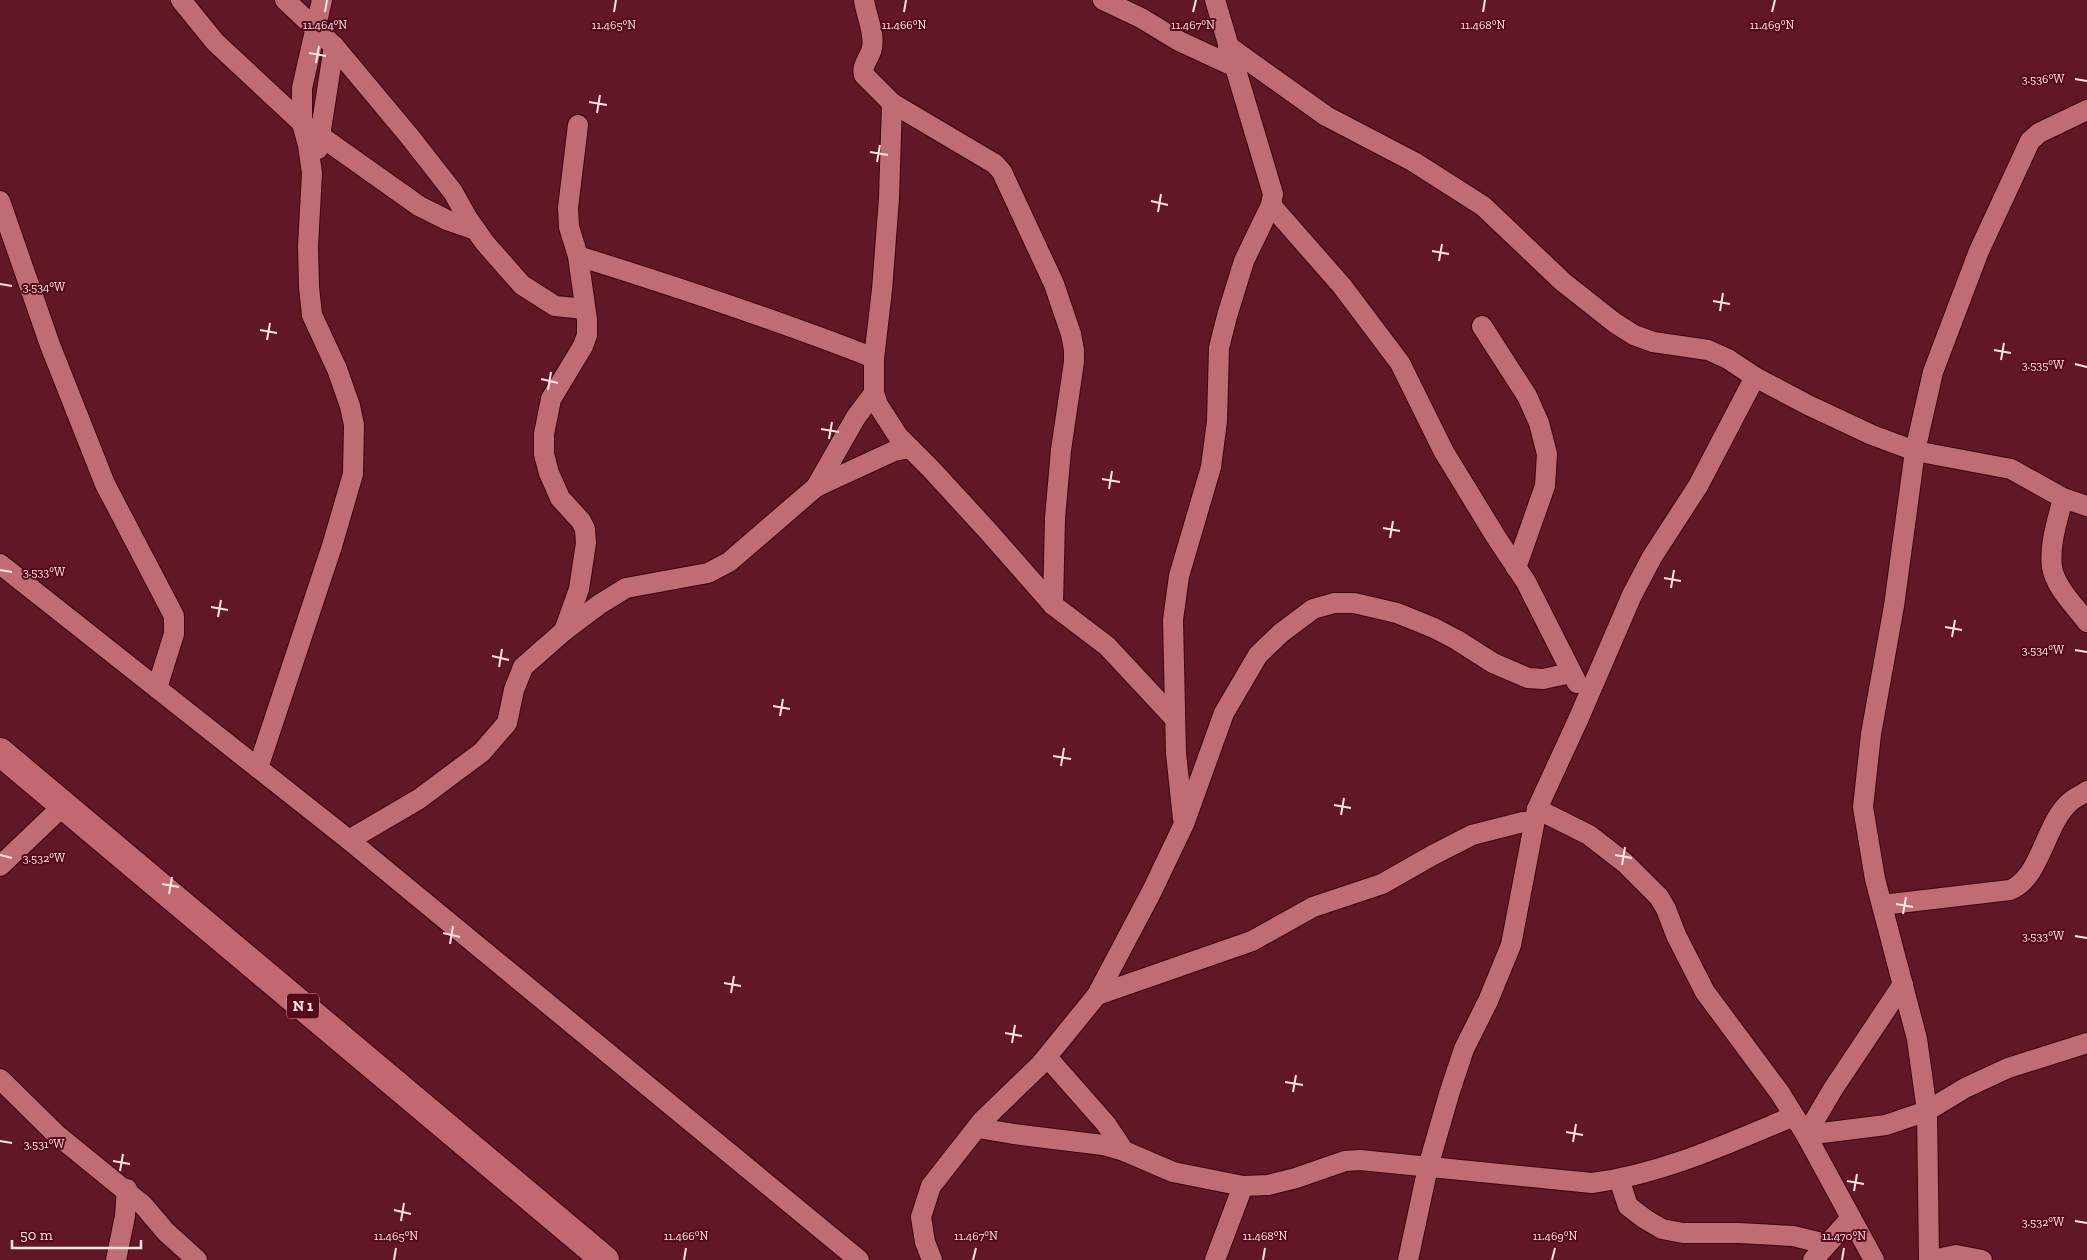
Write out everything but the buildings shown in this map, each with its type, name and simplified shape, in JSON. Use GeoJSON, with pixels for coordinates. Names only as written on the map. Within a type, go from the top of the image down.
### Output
{"type":"FeatureCollection","features":[{"type":"Feature","properties":{"kind":"highway","name":"N 1"},"geometry":{"type":"LineString","coordinates":[[0,752],[605,1260]]}},
{"type":"Feature","properties":{"kind":"street"},"geometry":{"type":"LineString","coordinates":[[181,0],[215,42],[302,124],[419,206],[447,220],[476,230]]}},
{"type":"Feature","properties":{"kind":"street"},"geometry":{"type":"LineString","coordinates":[[285,0],[334,46],[453,192],[476,230],[522,285],[555,306],[585,309]]}},
{"type":"Feature","properties":{"kind":"street"},"geometry":{"type":"LineString","coordinates":[[312,173],[308,145],[302,124],[302,88],[322,0]]}},
{"type":"Feature","properties":{"kind":"street"},"geometry":{"type":"LineString","coordinates":[[864,0],[872,38],[872,48],[863,72],[892,103],[995,164],[1002,172],[1054,284],[1071,334],[1074,362],[1055,518],[1053,605]]}},
{"type":"Feature","properties":{"kind":"street"},"geometry":{"type":"LineString","coordinates":[[1103,0],[1141,18],[1179,41],[1234,66]]}},
{"type":"Feature","properties":{"kind":"street"},"geometry":{"type":"LineString","coordinates":[[1184,824],[1176,752],[1173,620],[1179,576],[1211,467],[1217,421],[1219,348],[1244,261],[1270,205],[1273,194],[1215,0]]}},
{"type":"Feature","properties":{"kind":"street"},"geometry":{"type":"LineString","coordinates":[[258,768],[332,546],[353,474],[354,425],[350,406],[336,369],[312,315],[308,246],[312,173],[320,138],[334,46]]}},
{"type":"Feature","properties":{"kind":"street"},"geometry":{"type":"LineString","coordinates":[[1228,46],[1326,116],[1414,162],[1483,206],[1563,282],[1615,323],[1634,335],[1653,342],[1708,350],[1728,359],[1808,405],[1872,435],[1915,451],[2011,469],[2063,498],[2087,506]]}},
{"type":"Feature","properties":{"kind":"street"},"geometry":{"type":"LineString","coordinates":[[892,103],[889,198],[882,290],[874,358],[874,393],[878,405],[898,436],[981,523],[1053,605],[1107,646],[1175,719]]}},
{"type":"Feature","properties":{"kind":"street"},"geometry":{"type":"LineString","coordinates":[[1982,1260],[1956,1255],[1931,1260],[1927,1111],[1917,1039],[1874,879],[1862,807],[1871,734],[1894,606],[1915,451],[1933,372],[1979,251],[2030,141],[2039,133],[2087,110]]}},
{"type":"Feature","properties":{"kind":"street"},"geometry":{"type":"LineString","coordinates":[[564,631],[579,589],[586,543],[585,529],[581,520],[560,498],[549,473],[544,454],[544,434],[551,399],[583,346],[587,335],[578,256],[569,227],[568,208],[578,125]]}},
{"type":"Feature","properties":{"kind":"street"},"geometry":{"type":"LineString","coordinates":[[1270,205],[1342,286],[1400,363],[1444,452],[1526,582],[1586,702]]}},
{"type":"Feature","properties":{"kind":"street"},"geometry":{"type":"LineString","coordinates":[[2,210],[50,345],[104,484],[174,616],[174,634],[157,688]]}},
{"type":"Feature","properties":{"kind":"street"},"geometry":{"type":"LineString","coordinates":[[578,256],[830,341],[874,358]]}},
{"type":"Feature","properties":{"kind":"street"},"geometry":{"type":"LineString","coordinates":[[1482,326],[1527,396],[1539,423],[1547,454],[1545,486],[1516,568]]}},
{"type":"Feature","properties":{"kind":"street"},"geometry":{"type":"LineString","coordinates":[[1408,1260],[1428,1167],[1464,1049],[1488,1001],[1511,945],[1535,815],[1632,595],[1652,557],[1698,486],[1755,376]]}},
{"type":"Feature","properties":{"kind":"street"},"geometry":{"type":"LineString","coordinates":[[816,488],[856,417],[874,393]]}},
{"type":"Feature","properties":{"kind":"street"},"geometry":{"type":"LineString","coordinates":[[349,840],[419,799],[482,752],[507,723],[514,690],[523,667],[564,631],[600,604],[626,588],[708,573],[729,562],[816,488],[894,451],[910,448]]}},
{"type":"Feature","properties":{"kind":"street"},"geometry":{"type":"LineString","coordinates":[[2063,498],[2054,534],[2052,567],[2061,589],[2087,622]]}},
{"type":"Feature","properties":{"kind":"street"},"geometry":{"type":"LineString","coordinates":[[0,564],[349,840],[859,1260]]}},
{"type":"Feature","properties":{"kind":"street"},"geometry":{"type":"LineString","coordinates":[[932,1260],[925,1242],[921,1217],[931,1186],[978,1128],[1047,1057],[1097,995],[1152,891],[1184,824],[1224,713],[1258,654],[1293,623],[1314,609],[1334,603],[1354,603],[1397,613],[1450,636],[1493,663],[1528,678],[1543,678],[1571,673]]}},
{"type":"Feature","properties":{"kind":"street"},"geometry":{"type":"LineString","coordinates":[[1882,905],[2010,890],[2018,887],[2029,875],[2047,837],[2069,803],[2087,791]]}},
{"type":"Feature","properties":{"kind":"street"},"geometry":{"type":"LineString","coordinates":[[0,866],[64,805]]}},
{"type":"Feature","properties":{"kind":"street"},"geometry":{"type":"LineString","coordinates":[[1097,995],[1252,941],[1313,908],[1382,884],[1472,835],[1523,822],[1535,815]]}},
{"type":"Feature","properties":{"kind":"street"},"geometry":{"type":"LineString","coordinates":[[1535,815],[1589,835],[1625,863],[1659,897],[1666,909],[1676,936],[1705,992],[1740,1038],[1806,1135],[1874,1260]]}},
{"type":"Feature","properties":{"kind":"street"},"geometry":{"type":"LineString","coordinates":[[1806,1135],[1833,1089],[1902,984]]}},
{"type":"Feature","properties":{"kind":"street"},"geometry":{"type":"LineString","coordinates":[[1806,1135],[1886,1125],[1927,1111],[1965,1088],[2008,1068],[2087,1043]]}},
{"type":"Feature","properties":{"kind":"street"},"geometry":{"type":"LineString","coordinates":[[1047,1057],[1106,1124],[1124,1151]]}},
{"type":"Feature","properties":{"kind":"street"},"geometry":{"type":"LineString","coordinates":[[0,1079],[56,1134],[127,1189],[166,1232],[197,1260]]}},
{"type":"Feature","properties":{"kind":"street"},"geometry":{"type":"LineString","coordinates":[[978,1128],[1021,1136],[1103,1145],[1124,1151],[1173,1172],[1244,1186],[1268,1185],[1296,1178],[1345,1161],[1360,1160],[1592,1183],[1619,1180],[1666,1167],[1794,1116]]}},
{"type":"Feature","properties":{"kind":"street"},"geometry":{"type":"LineString","coordinates":[[1619,1180],[1628,1206],[1644,1219],[1662,1229],[1683,1233],[1739,1232],[1793,1236],[1826,1244]]}},
{"type":"Feature","properties":{"kind":"street"},"geometry":{"type":"LineString","coordinates":[[1215,1260],[1244,1186]]}},
{"type":"Feature","properties":{"kind":"street"},"geometry":{"type":"LineString","coordinates":[[116,1260],[125,1216],[127,1189]]}},
{"type":"Feature","properties":{"kind":"street"},"geometry":{"type":"LineString","coordinates":[[125,1216],[143,1205]]}},
{"type":"Feature","properties":{"kind":"street"},"geometry":{"type":"LineString","coordinates":[[1813,1260],[1851,1218]]}}]}
